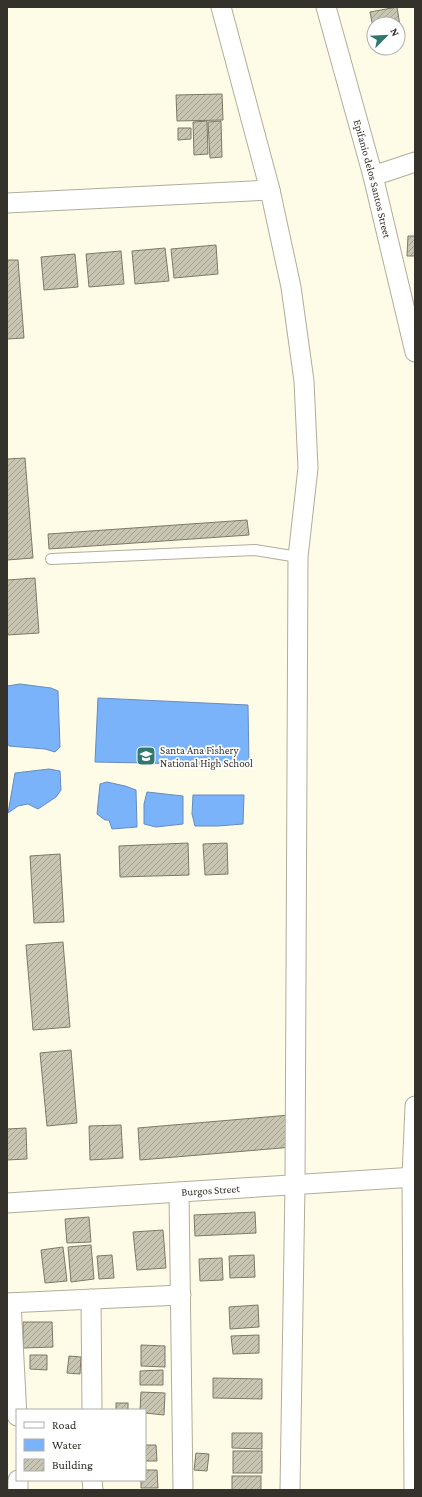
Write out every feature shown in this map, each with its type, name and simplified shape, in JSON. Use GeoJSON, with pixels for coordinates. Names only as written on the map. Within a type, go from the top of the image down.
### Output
{"type":"FeatureCollection","features":[{"type":"Feature","properties":{"kind":"street"},"geometry":{"type":"LineString","coordinates":[[221,7],[270,190],[291,287],[304,381],[308,468],[298,557],[295,1185],[290,1490]]}},
{"type":"Feature","properties":{"kind":"street","name":"Epifanio delos Santos Street"},"geometry":{"type":"LineString","coordinates":[[326,7],[372,176],[415,352]]}},
{"type":"Feature","properties":{"kind":"street"},"geometry":{"type":"LineString","coordinates":[[372,176],[415,162]]}},
{"type":"Feature","properties":{"kind":"street"},"geometry":{"type":"LineString","coordinates":[[7,203],[270,190]]}},
{"type":"Feature","properties":{"kind":"street"},"geometry":{"type":"LineString","coordinates":[[414,1490],[415,1106]]}},
{"type":"Feature","properties":{"kind":"street","name":"Burgos Street"},"geometry":{"type":"LineString","coordinates":[[7,1203],[414,1177]]}},
{"type":"Feature","properties":{"kind":"street"},"geometry":{"type":"LineString","coordinates":[[179,1192],[183,1490]]}},
{"type":"Feature","properties":{"kind":"street"},"geometry":{"type":"LineString","coordinates":[[17,1409],[9,1303],[181,1295]]}},
{"type":"Feature","properties":{"kind":"street"},"geometry":{"type":"LineString","coordinates":[[91,1299],[92,1409]]}},
{"type":"Feature","properties":{"kind":"lane"},"geometry":{"type":"LineString","coordinates":[[51,560],[255,550],[298,557]]}},
{"type":"Feature","properties":{"kind":"water"},"geometry":{"type":"Polygon","coordinates":[[[20,684],[51,688],[58,691],[60,747],[55,752],[45,749],[9,746],[7,742],[7,686],[20,684]]]}},
{"type":"Feature","properties":{"kind":"water"},"geometry":{"type":"Polygon","coordinates":[[[98,698],[248,705],[249,765],[95,762],[98,698]]]}},
{"type":"Feature","properties":{"kind":"water"},"geometry":{"type":"Polygon","coordinates":[[[49,769],[60,771],[61,790],[56,797],[38,809],[28,804],[18,806],[8,813],[15,773],[49,769]]]}},
{"type":"Feature","properties":{"kind":"water"},"geometry":{"type":"Polygon","coordinates":[[[107,782],[136,790],[137,827],[112,829],[109,820],[105,820],[97,814],[100,784],[107,782]]]}},
{"type":"Feature","properties":{"kind":"water"},"geometry":{"type":"Polygon","coordinates":[[[147,792],[183,796],[183,824],[156,827],[144,824],[144,804],[147,792]]]}},
{"type":"Feature","properties":{"kind":"water"},"geometry":{"type":"Polygon","coordinates":[[[193,795],[244,795],[243,824],[195,826],[192,814],[193,795]]]}},
{"type":"Feature","properties":{"kind":"building"},"geometry":{"type":"Polygon","coordinates":[[[397,7],[398,16],[371,16],[370,12],[397,7]]]}},
{"type":"Feature","properties":{"kind":"building"},"geometry":{"type":"Polygon","coordinates":[[[222,94],[223,120],[177,121],[176,95],[222,94]]]}},
{"type":"Feature","properties":{"kind":"building"},"geometry":{"type":"Polygon","coordinates":[[[207,121],[208,154],[194,155],[193,122],[207,121]]]}},
{"type":"Feature","properties":{"kind":"building"},"geometry":{"type":"Polygon","coordinates":[[[221,121],[222,157],[210,158],[208,122],[221,121]]]}},
{"type":"Feature","properties":{"kind":"building"},"geometry":{"type":"Polygon","coordinates":[[[178,128],[191,128],[191,139],[178,140],[178,128]]]}},
{"type":"Feature","properties":{"kind":"building"},"geometry":{"type":"Polygon","coordinates":[[[408,236],[415,236],[415,256],[407,256],[408,236]]]}},
{"type":"Feature","properties":{"kind":"building"},"geometry":{"type":"Polygon","coordinates":[[[216,245],[218,274],[174,278],[171,249],[216,245]]]}},
{"type":"Feature","properties":{"kind":"building"},"geometry":{"type":"Polygon","coordinates":[[[165,248],[169,281],[135,284],[132,251],[165,248]]]}},
{"type":"Feature","properties":{"kind":"building"},"geometry":{"type":"Polygon","coordinates":[[[121,251],[124,284],[89,287],[86,254],[121,251]]]}},
{"type":"Feature","properties":{"kind":"building"},"geometry":{"type":"Polygon","coordinates":[[[75,254],[78,287],[44,290],[41,257],[75,254]]]}},
{"type":"Feature","properties":{"kind":"building"},"geometry":{"type":"Polygon","coordinates":[[[7,260],[18,260],[24,338],[7,339],[7,260]]]}},
{"type":"Feature","properties":{"kind":"building"},"geometry":{"type":"Polygon","coordinates":[[[25,458],[33,558],[7,560],[7,459],[25,458]]]}},
{"type":"Feature","properties":{"kind":"building"},"geometry":{"type":"Polygon","coordinates":[[[247,520],[249,535],[49,549],[48,534],[247,520]]]}},
{"type":"Feature","properties":{"kind":"building"},"geometry":{"type":"Polygon","coordinates":[[[35,578],[39,633],[7,635],[7,580],[35,578]]]}},
{"type":"Feature","properties":{"kind":"building"},"geometry":{"type":"Polygon","coordinates":[[[188,843],[189,875],[120,877],[119,846],[188,843]]]}},
{"type":"Feature","properties":{"kind":"building"},"geometry":{"type":"Polygon","coordinates":[[[227,843],[228,874],[205,875],[203,844],[227,843]]]}},
{"type":"Feature","properties":{"kind":"building"},"geometry":{"type":"Polygon","coordinates":[[[60,854],[64,922],[34,923],[30,856],[60,854]]]}},
{"type":"Feature","properties":{"kind":"building"},"geometry":{"type":"Polygon","coordinates":[[[63,942],[70,1027],[33,1030],[26,945],[63,942]]]}},
{"type":"Feature","properties":{"kind":"building"},"geometry":{"type":"Polygon","coordinates":[[[71,1050],[77,1123],[47,1126],[40,1053],[71,1050]]]}},
{"type":"Feature","properties":{"kind":"building"},"geometry":{"type":"Polygon","coordinates":[[[290,1115],[293,1147],[140,1160],[138,1128],[290,1115]]]}},
{"type":"Feature","properties":{"kind":"building"},"geometry":{"type":"Polygon","coordinates":[[[121,1125],[123,1158],[90,1160],[89,1126],[121,1125]]]}},
{"type":"Feature","properties":{"kind":"building"},"geometry":{"type":"Polygon","coordinates":[[[26,1128],[27,1159],[7,1160],[7,1129],[26,1128]]]}},
{"type":"Feature","properties":{"kind":"building"},"geometry":{"type":"Polygon","coordinates":[[[255,1212],[256,1233],[195,1236],[194,1215],[255,1212]]]}},
{"type":"Feature","properties":{"kind":"building"},"geometry":{"type":"Polygon","coordinates":[[[89,1217],[91,1242],[67,1243],[65,1219],[89,1217]]]}},
{"type":"Feature","properties":{"kind":"building"},"geometry":{"type":"Polygon","coordinates":[[[163,1230],[166,1268],[137,1270],[133,1232],[163,1230]]]}},
{"type":"Feature","properties":{"kind":"building"},"geometry":{"type":"Polygon","coordinates":[[[91,1245],[94,1279],[71,1282],[68,1247],[91,1245]]]}},
{"type":"Feature","properties":{"kind":"building"},"geometry":{"type":"Polygon","coordinates":[[[63,1247],[67,1281],[45,1283],[41,1250],[63,1247]]]}},
{"type":"Feature","properties":{"kind":"building"},"geometry":{"type":"Polygon","coordinates":[[[112,1255],[114,1278],[99,1279],[97,1256],[112,1255]]]}},
{"type":"Feature","properties":{"kind":"building"},"geometry":{"type":"Polygon","coordinates":[[[254,1255],[255,1277],[230,1278],[229,1256],[254,1255]]]}},
{"type":"Feature","properties":{"kind":"building"},"geometry":{"type":"Polygon","coordinates":[[[222,1258],[223,1280],[200,1281],[199,1259],[222,1258]]]}},
{"type":"Feature","properties":{"kind":"building"},"geometry":{"type":"Polygon","coordinates":[[[258,1305],[259,1327],[230,1329],[229,1307],[258,1305]]]}},
{"type":"Feature","properties":{"kind":"building"},"geometry":{"type":"Polygon","coordinates":[[[23,1322],[52,1322],[53,1347],[23,1348],[23,1322]]]}},
{"type":"Feature","properties":{"kind":"building"},"geometry":{"type":"Polygon","coordinates":[[[259,1335],[259,1353],[233,1354],[231,1336],[259,1335]]]}},
{"type":"Feature","properties":{"kind":"building"},"geometry":{"type":"Polygon","coordinates":[[[141,1345],[165,1346],[165,1367],[141,1366],[141,1345]]]}},
{"type":"Feature","properties":{"kind":"building"},"geometry":{"type":"Polygon","coordinates":[[[30,1355],[47,1355],[47,1370],[30,1369],[30,1355]]]}},
{"type":"Feature","properties":{"kind":"building"},"geometry":{"type":"Polygon","coordinates":[[[69,1356],[81,1357],[80,1374],[67,1373],[69,1356]]]}},
{"type":"Feature","properties":{"kind":"building"},"geometry":{"type":"Polygon","coordinates":[[[163,1370],[163,1385],[140,1385],[140,1371],[163,1370]]]}},
{"type":"Feature","properties":{"kind":"building"},"geometry":{"type":"Polygon","coordinates":[[[213,1378],[262,1379],[262,1399],[213,1398],[213,1378]]]}},
{"type":"Feature","properties":{"kind":"building"},"geometry":{"type":"Polygon","coordinates":[[[141,1392],[165,1393],[164,1415],[146,1413],[146,1409],[140,1409],[141,1392]]]}},
{"type":"Feature","properties":{"kind":"building"},"geometry":{"type":"Polygon","coordinates":[[[116,1403],[128,1403],[128,1409],[116,1409],[116,1403]]]}},
{"type":"Feature","properties":{"kind":"building"},"geometry":{"type":"Polygon","coordinates":[[[232,1433],[262,1433],[262,1449],[232,1448],[232,1433]]]}},
{"type":"Feature","properties":{"kind":"building"},"geometry":{"type":"Polygon","coordinates":[[[146,1445],[156,1445],[157,1461],[146,1461],[146,1445]]]}},
{"type":"Feature","properties":{"kind":"building"},"geometry":{"type":"Polygon","coordinates":[[[233,1451],[262,1451],[262,1473],[233,1473],[233,1451]]]}},
{"type":"Feature","properties":{"kind":"building"},"geometry":{"type":"Polygon","coordinates":[[[196,1453],[209,1454],[207,1471],[194,1470],[196,1453]]]}},
{"type":"Feature","properties":{"kind":"building"},"geometry":{"type":"Polygon","coordinates":[[[146,1470],[157,1470],[158,1488],[141,1488],[141,1481],[146,1481],[146,1470]]]}},
{"type":"Feature","properties":{"kind":"building"},"geometry":{"type":"Polygon","coordinates":[[[232,1476],[261,1476],[261,1490],[232,1490],[232,1476]]]}},
{"type":"Feature","properties":{"kind":"place","name":"Santa Ana Fishery National High School"},"geometry":{"type":"Point","coordinates":[146,756]}}]}
